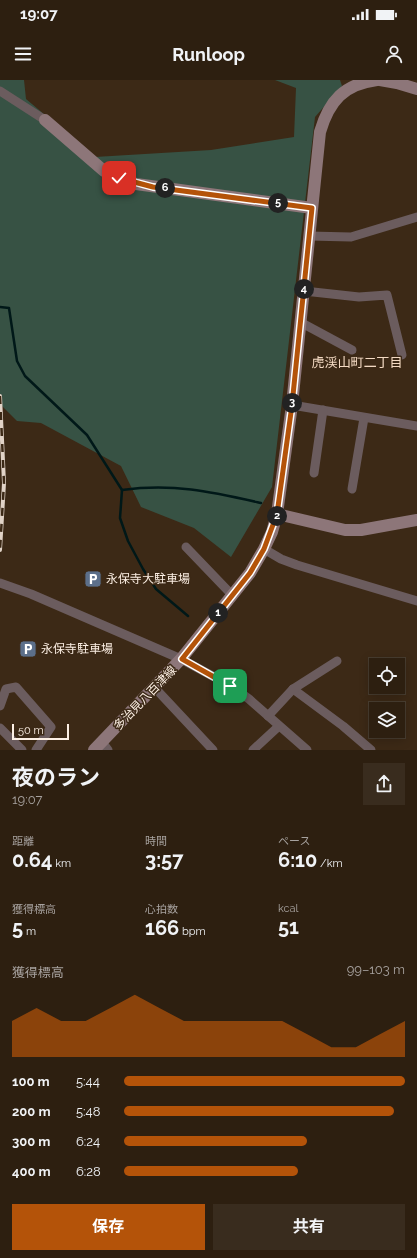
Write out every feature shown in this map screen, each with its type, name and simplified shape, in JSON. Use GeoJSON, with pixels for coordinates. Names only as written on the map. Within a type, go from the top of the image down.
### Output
{"type":"FeatureCollection","features":[{"type":"Feature","properties":{"kind":"main road","name":"多治見八百津線"},"geometry":{"type":"LineString","coordinates":[[101,747],[182,659],[233,596],[250,573],[264,549],[277,514],[292,405],[320,132],[326,112],[350,83],[377,80]]}},
{"type":"Feature","properties":{"kind":"main road"},"geometry":{"type":"LineString","coordinates":[[380,80],[417,89]]}},
{"type":"Feature","properties":{"kind":"main road"},"geometry":{"type":"LineString","coordinates":[[45,120],[104,171],[136,184],[312,208]]}},
{"type":"Feature","properties":{"kind":"main road"},"geometry":{"type":"LineString","coordinates":[[277,514],[345,530],[361,530],[417,520]]}},
{"type":"Feature","properties":{"kind":"street"},"geometry":{"type":"LineString","coordinates":[[0,91],[45,120]]}},
{"type":"Feature","properties":{"kind":"street"},"geometry":{"type":"LineString","coordinates":[[309,236],[351,237],[417,217]]}},
{"type":"Feature","properties":{"kind":"street"},"geometry":{"type":"LineString","coordinates":[[304,291],[359,297],[387,295],[402,355]]}},
{"type":"Feature","properties":{"kind":"street"},"geometry":{"type":"LineString","coordinates":[[300,322],[352,350]]}},
{"type":"Feature","properties":{"kind":"street"},"geometry":{"type":"LineString","coordinates":[[292,405],[417,426]]}},
{"type":"Feature","properties":{"kind":"street"},"geometry":{"type":"LineString","coordinates":[[314,473],[323,410]]}},
{"type":"Feature","properties":{"kind":"street"},"geometry":{"type":"LineString","coordinates":[[352,489],[364,418]]}},
{"type":"Feature","properties":{"kind":"street"},"geometry":{"type":"LineString","coordinates":[[186,547],[233,596]]}},
{"type":"Feature","properties":{"kind":"street"},"geometry":{"type":"LineString","coordinates":[[264,549],[281,559],[297,565],[417,601]]}},
{"type":"Feature","properties":{"kind":"street"},"geometry":{"type":"LineString","coordinates":[[0,583],[31,594],[182,659],[230,686],[268,716],[307,750]]}},
{"type":"Feature","properties":{"kind":"street"},"geometry":{"type":"LineString","coordinates":[[268,716],[293,689],[337,661]]}},
{"type":"Feature","properties":{"kind":"street"},"geometry":{"type":"LineString","coordinates":[[0,706],[6,689],[16,687],[51,727],[36,750]]}},
{"type":"Feature","properties":{"kind":"street"},"geometry":{"type":"LineString","coordinates":[[155,688],[213,750]]}},
{"type":"Feature","properties":{"kind":"street"},"geometry":{"type":"LineString","coordinates":[[293,689],[343,726],[371,750]]}},
{"type":"Feature","properties":{"kind":"street"},"geometry":{"type":"LineString","coordinates":[[253,750],[279,726]]}},
{"type":"Feature","properties":{"kind":"street"},"geometry":{"type":"LineString","coordinates":[[0,728],[22,750]]}},
{"type":"Feature","properties":{"kind":"green space"},"geometry":{"type":"Polygon","coordinates":[[[0,80],[24,80],[26,99],[95,157],[211,150],[294,137],[296,88],[275,80],[340,80],[342,86],[315,117],[272,487],[231,557],[194,528],[141,507],[121,466],[41,423],[17,421],[0,404],[0,80]]]}},
{"type":"Feature","properties":{"kind":"waterway"},"geometry":{"type":"LineString","coordinates":[[0,307],[9,308],[17,361],[25,376],[87,435],[122,490],[120,518],[128,541],[143,569],[156,589],[188,616]]}},
{"type":"Feature","properties":{"kind":"waterway"},"geometry":{"type":"LineString","coordinates":[[122,490],[141,488],[176,488],[209,492],[261,503]]}},
{"type":"Feature","properties":{"kind":"railway"},"geometry":{"type":"LineString","coordinates":[[0,396],[4,483],[0,550]]}},
{"type":"Feature","properties":{"kind":"place","name":"永保寺大駐車場"},"geometry":{"type":"Point","coordinates":[93,579]}},
{"type":"Feature","properties":{"kind":"place","name":"永保寺駐車場"},"geometry":{"type":"Point","coordinates":[28,649]}},
{"type":"Feature","properties":{"kind":"district","name":"虎渓山町二丁目"},"geometry":{"type":"Point","coordinates":[357,362]}},
{"type":"Feature","properties":{"kind":"route"},"geometry":{"type":"LineString","coordinates":[[119,178],[136,184],[153,187],[312,208],[292,405],[277,514],[272,532],[250,573],[182,659],[230,686]]}}]}
